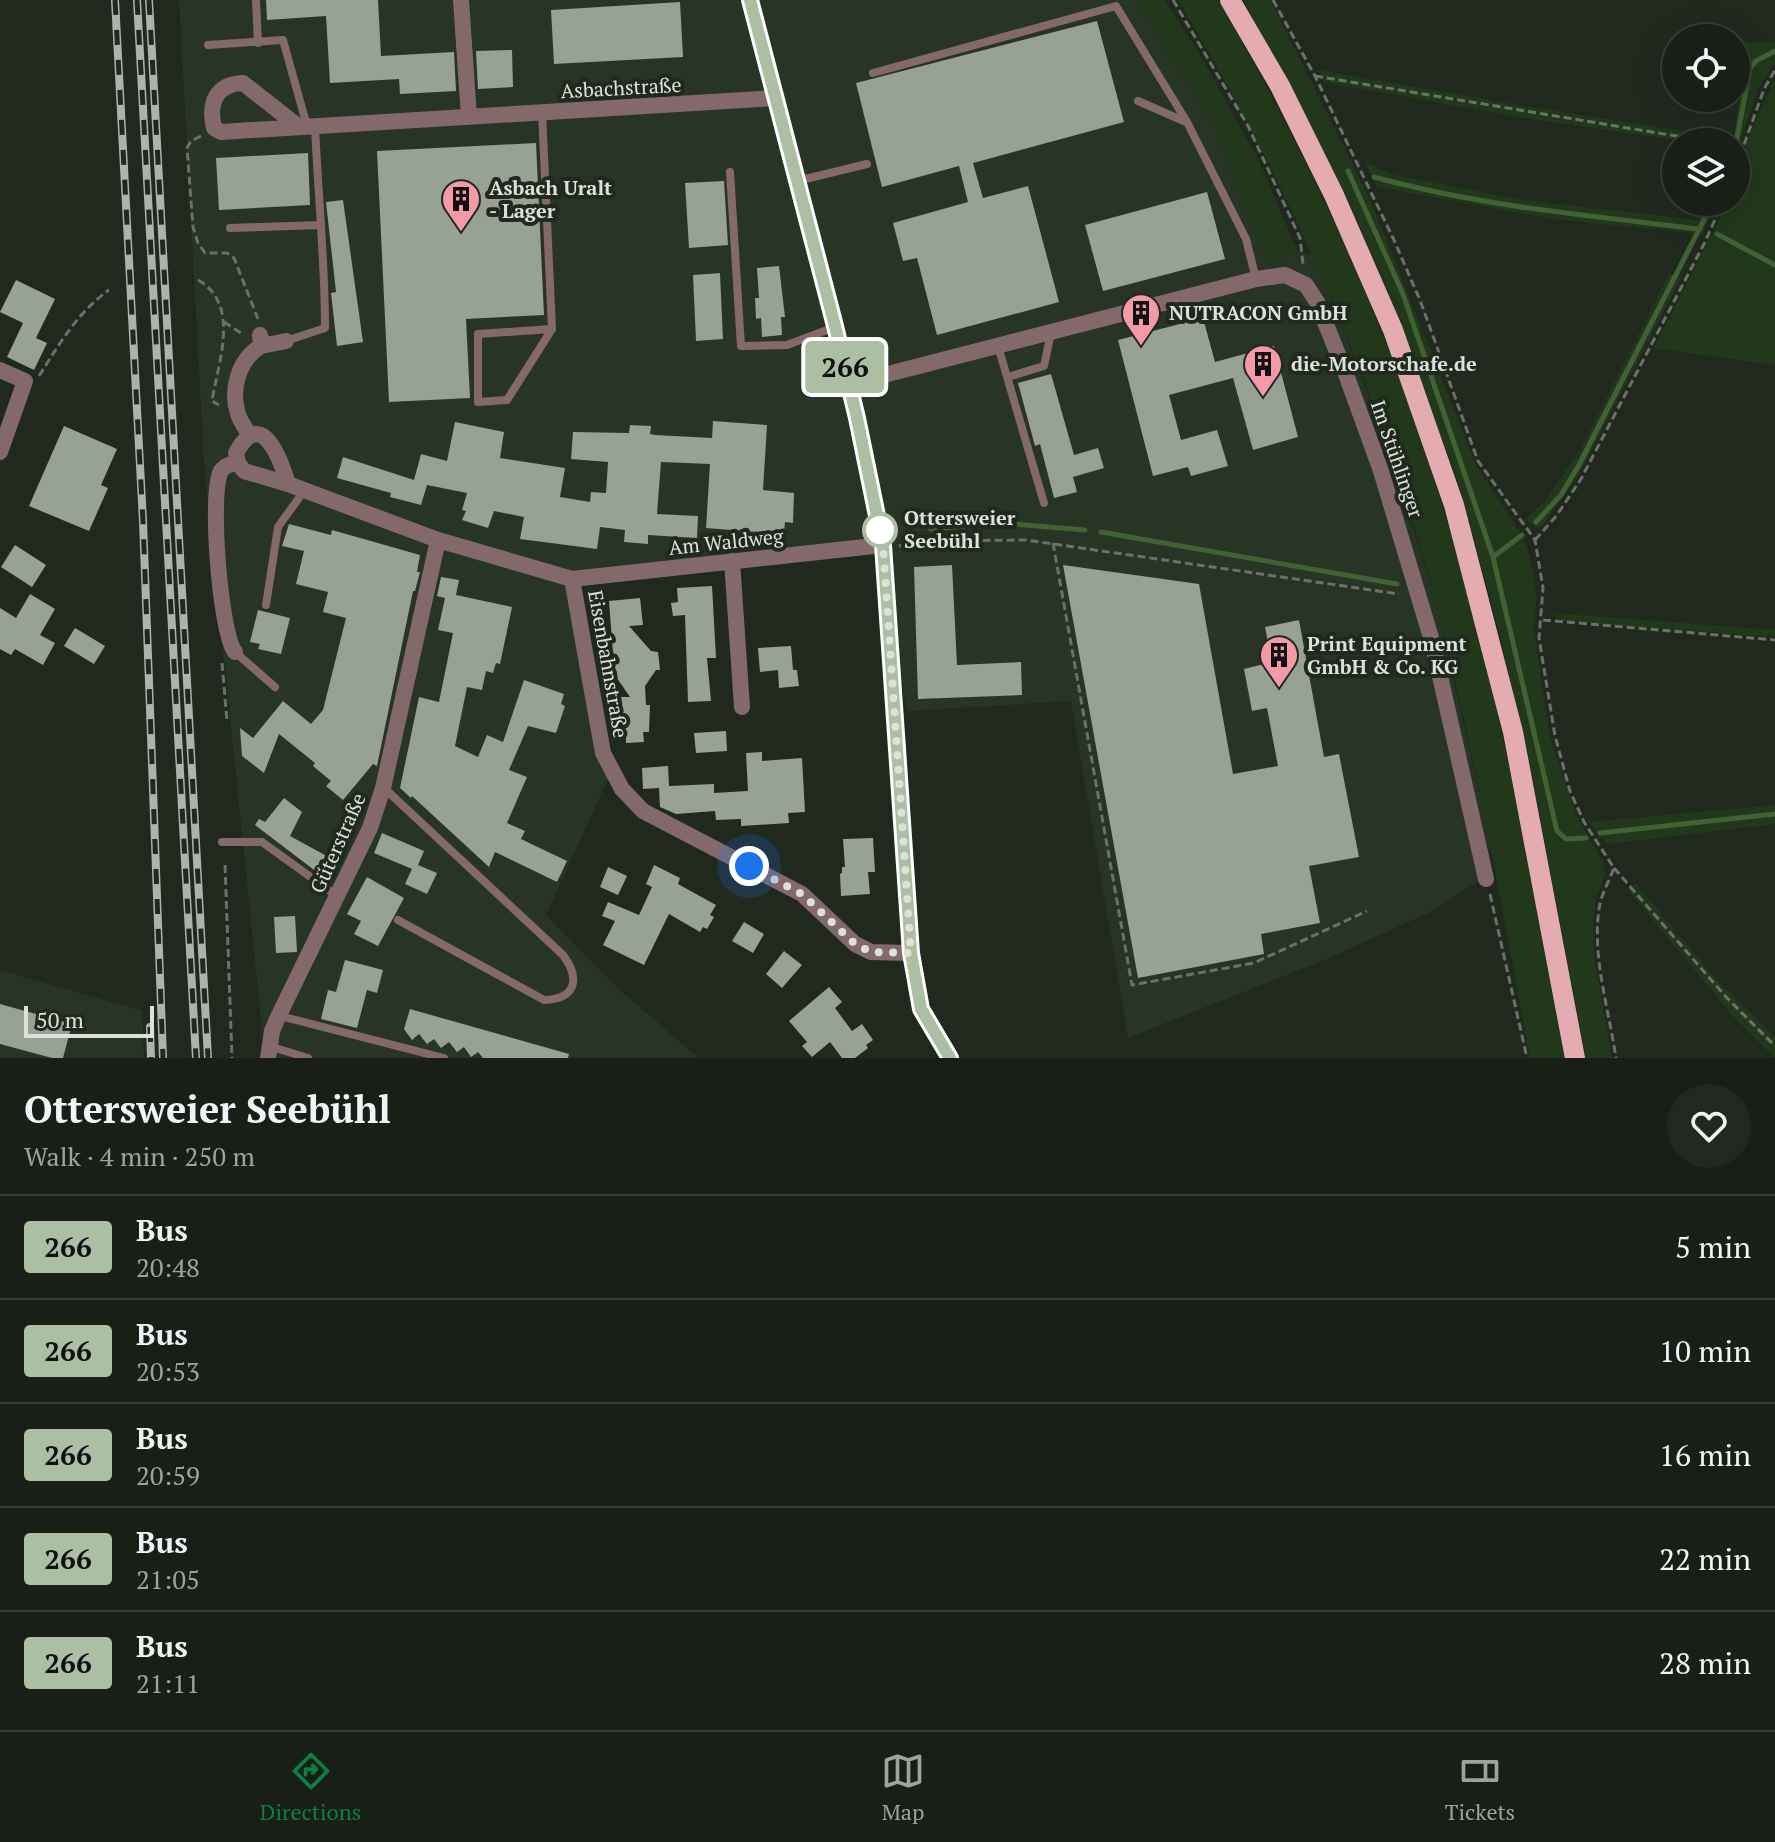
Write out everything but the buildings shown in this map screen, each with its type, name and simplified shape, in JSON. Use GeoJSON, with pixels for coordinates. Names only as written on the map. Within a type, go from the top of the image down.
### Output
{"type":"FeatureCollection","features":[{"type":"Feature","properties":{"kind":"main road"},"geometry":{"type":"LineString","coordinates":[[1230,0],[1280,86],[1334,195],[1393,330],[1454,505],[1513,732],[1575,1058]]}},
{"type":"Feature","properties":{"kind":"street"},"geometry":{"type":"LineString","coordinates":[[461,0],[469,117]]}},
{"type":"Feature","properties":{"kind":"street"},"geometry":{"type":"LineString","coordinates":[[750,0],[835,326],[884,546],[911,953],[921,1009],[950,1058]]}},
{"type":"Feature","properties":{"kind":"street"},"geometry":{"type":"LineString","coordinates":[[221,132],[214,128],[211,105],[219,90],[232,83],[243,83],[307,127]]}},
{"type":"Feature","properties":{"kind":"street","name":"Asbachstraße"},"geometry":{"type":"LineString","coordinates":[[221,132],[775,98]]}},
{"type":"Feature","properties":{"kind":"street"},"geometry":{"type":"LineString","coordinates":[[849,384],[1256,279],[1285,275],[1306,285]]}},
{"type":"Feature","properties":{"kind":"street","name":"Im Stühlinger"},"geometry":{"type":"LineString","coordinates":[[1306,285],[1317,302],[1347,377],[1381,471],[1420,598],[1439,667],[1486,879]]}},
{"type":"Feature","properties":{"kind":"street"},"geometry":{"type":"LineString","coordinates":[[286,341],[255,339],[238,374],[237,413],[250,436],[269,440],[276,448],[296,487]]}},
{"type":"Feature","properties":{"kind":"street"},"geometry":{"type":"LineString","coordinates":[[0,370],[25,381],[0,452]]}},
{"type":"Feature","properties":{"kind":"street"},"geometry":{"type":"LineString","coordinates":[[232,649],[217,546],[217,492],[221,471],[226,465],[238,463],[236,453],[241,443],[250,436]]}},
{"type":"Feature","properties":{"kind":"street","name":"Eisenbahnstraße"},"geometry":{"type":"LineString","coordinates":[[238,463],[244,471],[438,540],[572,579],[603,753],[622,789],[643,811],[802,894],[855,944],[871,952],[911,953]]}},
{"type":"Feature","properties":{"kind":"street","name":"Güterstraße"},"geometry":{"type":"LineString","coordinates":[[269,1052],[279,1015],[370,828],[383,788],[438,540]]}},
{"type":"Feature","properties":{"kind":"street","name":"Am Waldweg"},"geometry":{"type":"LineString","coordinates":[[572,579],[884,546]]}},
{"type":"Feature","properties":{"kind":"street"},"geometry":{"type":"LineString","coordinates":[[732,561],[742,707]]}},
{"type":"Feature","properties":{"kind":"lane"},"geometry":{"type":"LineString","coordinates":[[256,0],[258,43]]}},
{"type":"Feature","properties":{"kind":"lane"},"geometry":{"type":"LineString","coordinates":[[873,73],[1116,6],[1187,122],[1246,239],[1256,279]]}},
{"type":"Feature","properties":{"kind":"lane"},"geometry":{"type":"LineString","coordinates":[[208,45],[283,40],[307,127],[325,288],[325,328],[286,341]]}},
{"type":"Feature","properties":{"kind":"lane"},"geometry":{"type":"LineString","coordinates":[[1138,101],[1187,122]]}},
{"type":"Feature","properties":{"kind":"lane"},"geometry":{"type":"LineString","coordinates":[[542,112],[552,329],[507,400],[478,402],[478,334],[552,329]]}},
{"type":"Feature","properties":{"kind":"lane"},"geometry":{"type":"LineString","coordinates":[[797,181],[867,164]]}},
{"type":"Feature","properties":{"kind":"lane"},"geometry":{"type":"LineString","coordinates":[[730,172],[741,346],[787,345],[835,326]]}},
{"type":"Feature","properties":{"kind":"lane"},"geometry":{"type":"LineString","coordinates":[[230,228],[319,225]]}},
{"type":"Feature","properties":{"kind":"lane"},"geometry":{"type":"LineString","coordinates":[[1008,377],[1044,366],[1052,331]]}},
{"type":"Feature","properties":{"kind":"lane"},"geometry":{"type":"LineString","coordinates":[[998,346],[1044,503]]}},
{"type":"Feature","properties":{"kind":"lane"},"geometry":{"type":"LineString","coordinates":[[266,605],[278,527],[296,487]]}},
{"type":"Feature","properties":{"kind":"lane"},"geometry":{"type":"LineString","coordinates":[[232,649],[275,687]]}},
{"type":"Feature","properties":{"kind":"lane"},"geometry":{"type":"LineString","coordinates":[[383,788],[563,955],[571,966],[574,978],[569,992],[558,1000],[544,1000],[398,920]]}},
{"type":"Feature","properties":{"kind":"lane"},"geometry":{"type":"LineString","coordinates":[[222,842],[262,842],[337,896]]}},
{"type":"Feature","properties":{"kind":"lane"},"geometry":{"type":"LineString","coordinates":[[279,1015],[444,1058]]}},
{"type":"Feature","properties":{"kind":"lane"},"geometry":{"type":"LineString","coordinates":[[269,1052],[308,1058]]}},
{"type":"Feature","properties":{"kind":"path"},"geometry":{"type":"LineString","coordinates":[[1173,0],[1235,102],[1278,188],[1300,238],[1306,285]]}},
{"type":"Feature","properties":{"kind":"path"},"geometry":{"type":"LineString","coordinates":[[1273,0],[1359,162],[1420,300],[1478,461],[1535,540],[1543,588],[1543,620],[1539,638],[1555,736],[1566,777],[1584,822],[1614,868],[1726,997],[1775,1046]]}},
{"type":"Feature","properties":{"kind":"path"},"geometry":{"type":"LineString","coordinates":[[1750,128],[1764,89],[1775,70]]}},
{"type":"Feature","properties":{"kind":"path"},"geometry":{"type":"LineString","coordinates":[[1315,76],[1662,134]]}},
{"type":"Feature","properties":{"kind":"path"},"geometry":{"type":"LineString","coordinates":[[221,132],[199,136],[187,148],[194,234],[205,253],[230,254],[234,258],[256,311],[255,339],[224,322]]}},
{"type":"Feature","properties":{"kind":"path"},"geometry":{"type":"LineString","coordinates":[[1535,540],[1557,515],[1581,479],[1716,216]]}},
{"type":"Feature","properties":{"kind":"path"},"geometry":{"type":"LineString","coordinates":[[198,280],[208,285],[224,314],[221,361],[212,401],[237,413]]}},
{"type":"Feature","properties":{"kind":"path"},"geometry":{"type":"LineString","coordinates":[[25,381],[39,376],[88,305],[109,290]]}},
{"type":"Feature","properties":{"kind":"path"},"geometry":{"type":"LineString","coordinates":[[884,546],[984,540],[1053,543],[1420,598]]}},
{"type":"Feature","properties":{"kind":"path"},"geometry":{"type":"LineString","coordinates":[[1053,543],[1132,985],[1254,963],[1367,911]]}},
{"type":"Feature","properties":{"kind":"path"},"geometry":{"type":"LineString","coordinates":[[1543,620],[1775,640]]}},
{"type":"Feature","properties":{"kind":"path"},"geometry":{"type":"LineString","coordinates":[[227,721],[221,668],[232,649]]}},
{"type":"Feature","properties":{"kind":"path"},"geometry":{"type":"LineString","coordinates":[[225,865],[232,1058]]}},
{"type":"Feature","properties":{"kind":"path"},"geometry":{"type":"LineString","coordinates":[[1614,868],[1599,906],[1598,933],[1599,966],[1616,1058]]}},
{"type":"Feature","properties":{"kind":"path"},"geometry":{"type":"LineString","coordinates":[[1486,879],[1527,1058]]}},
{"type":"Feature","properties":{"kind":"shaded area"},"geometry":{"type":"Polygon","coordinates":[[[179,0],[1136,0],[1214,125],[1266,262],[1298,252],[1312,255],[1341,323],[1393,462],[1436,603],[1490,840],[1488,875],[1430,912],[1329,958],[1128,1038],[1071,701],[907,711],[877,543],[576,574],[609,777],[546,915],[621,991],[699,1058],[265,1058],[204,463],[179,0]]]}},
{"type":"Feature","properties":{"kind":"shaded area"},"geometry":{"type":"Polygon","coordinates":[[[0,970],[142,1011],[144,1058],[0,1058],[0,970]]]}},
{"type":"Feature","properties":{"kind":"green space"},"geometry":{"type":"Polygon","coordinates":[[[1136,0],[1165,0],[1203,60],[1259,161],[1298,252],[1266,262],[1214,125],[1136,0]]]}},
{"type":"Feature","properties":{"kind":"green space"},"geometry":{"type":"Polygon","coordinates":[[[1178,0],[1218,0],[1332,217],[1403,387],[1447,520],[1487,672],[1522,826],[1565,1058],[1530,1058],[1487,830],[1450,659],[1413,524],[1360,368],[1295,217],[1258,143],[1178,0]]]}},
{"type":"Feature","properties":{"kind":"green space"},"geometry":{"type":"Polygon","coordinates":[[[1243,0],[1270,0],[1372,204],[1476,465],[1527,547],[1534,574],[1534,629],[1550,738],[1578,819],[1602,860],[1606,874],[1597,895],[1593,921],[1595,962],[1612,1058],[1586,1058],[1527,749],[1461,491],[1388,291],[1347,197],[1243,0]]]}},
{"type":"Feature","properties":{"kind":"green space"},"geometry":{"type":"Polygon","coordinates":[[[1750,42],[1775,42],[1775,63],[1758,89],[1745,128],[1735,128],[1737,112],[1750,112],[1750,42]]]}},
{"type":"Feature","properties":{"kind":"green space"},"geometry":{"type":"Polygon","coordinates":[[[1318,70],[1665,128],[1662,128],[1662,138],[1517,117],[1324,82],[1318,70]]]}},
{"type":"Feature","properties":{"kind":"green space"},"geometry":{"type":"Polygon","coordinates":[[[1775,79],[1775,365],[1654,348],[1721,216],[1750,216],[1750,138],[1775,79]]]}},
{"type":"Feature","properties":{"kind":"green space"},"geometry":{"type":"Polygon","coordinates":[[[1365,163],[1395,175],[1516,199],[1697,220],[1700,216],[1710,216],[1702,234],[1553,219],[1377,187],[1365,163]]]}},
{"type":"Feature","properties":{"kind":"green space"},"geometry":{"type":"Polygon","coordinates":[[[1669,274],[1682,276],[1580,472],[1543,525],[1536,528],[1526,519],[1543,503],[1581,449],[1669,274]]]}},
{"type":"Feature","properties":{"kind":"green space"},"geometry":{"type":"Polygon","coordinates":[[[1551,613],[1775,630],[1775,637],[1563,621],[1551,613]]]}},
{"type":"Feature","properties":{"kind":"green space"},"geometry":{"type":"Polygon","coordinates":[[[1775,805],[1775,824],[1607,844],[1588,822],[1775,805]]]}},
{"type":"Feature","properties":{"kind":"green space"},"geometry":{"type":"Polygon","coordinates":[[[1636,884],[1714,977],[1775,1038],[1775,1058],[1732,1015],[1627,889],[1636,884]]]}},
{"type":"Feature","properties":{"kind":"waterway"},"geometry":{"type":"LineString","coordinates":[[1739,128],[1750,68],[1756,61],[1775,51]]}},
{"type":"Feature","properties":{"kind":"waterway"},"geometry":{"type":"LineString","coordinates":[[1348,171],[1403,294],[1493,557],[1557,831],[1566,839],[1586,838]]}},
{"type":"Feature","properties":{"kind":"waterway"},"geometry":{"type":"LineString","coordinates":[[1374,177],[1495,203],[1700,229]]}},
{"type":"Feature","properties":{"kind":"waterway"},"geometry":{"type":"LineString","coordinates":[[1536,522],[1561,495],[1580,463],[1706,216]]}},
{"type":"Feature","properties":{"kind":"waterway"},"geometry":{"type":"LineString","coordinates":[[1717,234],[1775,265]]}},
{"type":"Feature","properties":{"kind":"waterway"},"geometry":{"type":"LineString","coordinates":[[931,529],[1000,523],[1085,530]]}},
{"type":"Feature","properties":{"kind":"waterway"},"geometry":{"type":"LineString","coordinates":[[1101,532],[1397,584]]}},
{"type":"Feature","properties":{"kind":"waterway"},"geometry":{"type":"LineString","coordinates":[[1493,557],[1522,535]]}},
{"type":"Feature","properties":{"kind":"waterway"},"geometry":{"type":"LineString","coordinates":[[1600,833],[1775,814]]}},
{"type":"Feature","properties":{"kind":"railway"},"geometry":{"type":"LineString","coordinates":[[115,0],[143,521],[163,1058]]}},
{"type":"Feature","properties":{"kind":"railway"},"geometry":{"type":"LineString","coordinates":[[137,0],[196,1058]]}},
{"type":"Feature","properties":{"kind":"railway"},"geometry":{"type":"LineString","coordinates":[[149,0],[208,1058]]}},
{"type":"Feature","properties":{"kind":"railway"},"geometry":{"type":"LineString","coordinates":[[150,1027],[151,1058]]}},
{"type":"Feature","properties":{"kind":"bus line","name":"266"},"geometry":{"type":"LineString","coordinates":[[750,0],[835,326],[883,545],[911,953],[921,1009],[950,1058]]}},
{"type":"Feature","properties":{"kind":"place","name":"Asbach Uralt - Lager"},"geometry":{"type":"Point","coordinates":[461,233]}},
{"type":"Feature","properties":{"kind":"place","name":"NUTRACON GmbH"},"geometry":{"type":"Point","coordinates":[1141,347]}},
{"type":"Feature","properties":{"kind":"place","name":"die-Motorschafe.de"},"geometry":{"type":"Point","coordinates":[1263,398]}},
{"type":"Feature","properties":{"kind":"place","name":"Ottersweier Seebühl"},"geometry":{"type":"Point","coordinates":[880,530]}},
{"type":"Feature","properties":{"kind":"place","name":"Print Equipment GmbH & Co. KG"},"geometry":{"type":"Point","coordinates":[1279,689]}},
{"type":"Feature","properties":{"kind":"route"},"geometry":{"type":"LineString","coordinates":[[749,866],[802,894],[855,944],[871,952],[911,953],[883,545],[878,519],[880,530]]}}]}
